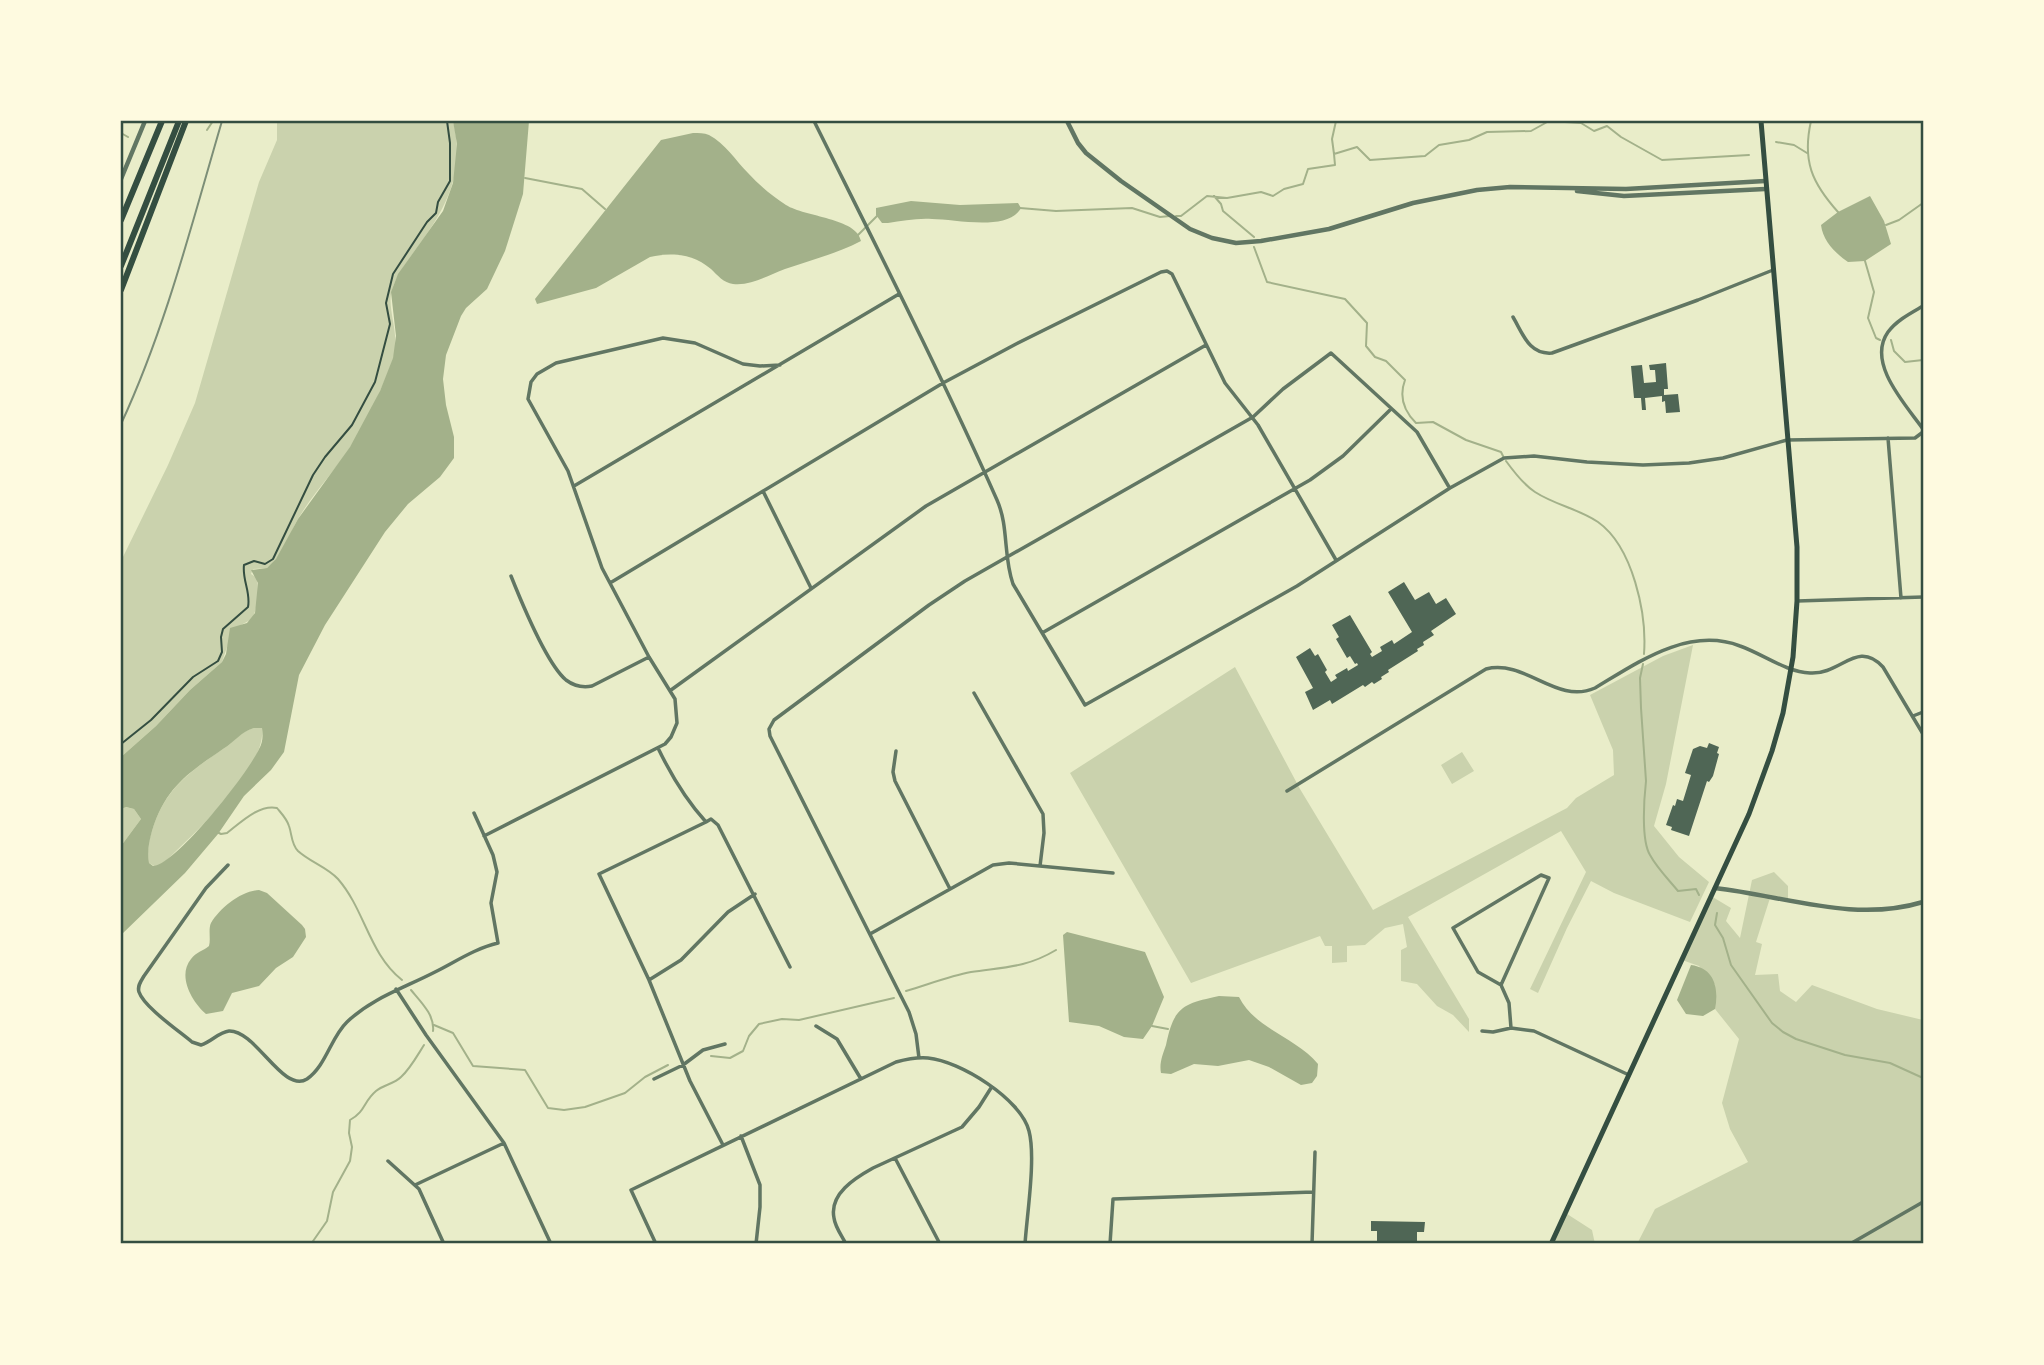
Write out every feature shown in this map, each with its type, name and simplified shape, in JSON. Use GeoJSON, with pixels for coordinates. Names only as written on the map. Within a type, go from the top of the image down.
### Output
{"type":"FeatureCollection","features":[{"type":"Feature","properties":{"kind":"highway"},"geometry":{"type":"LineString","coordinates":[[121,220],[162,121]]}},
{"type":"Feature","properties":{"kind":"highway"},"geometry":{"type":"LineString","coordinates":[[121,266],[179,121]]}},
{"type":"Feature","properties":{"kind":"highway"},"geometry":{"type":"LineString","coordinates":[[121,290],[186,121]]}},
{"type":"Feature","properties":{"kind":"main road"},"geometry":{"type":"LineString","coordinates":[[1551,1244],[1749,814],[1783,713],[1791,669],[1797,601],[1797,550],[1761,121]]}},
{"type":"Feature","properties":{"kind":"street"},"geometry":{"type":"LineString","coordinates":[[121,179],[145,121]]}},
{"type":"Feature","properties":{"kind":"street"},"geometry":{"type":"LineString","coordinates":[[814,121],[943,383],[1002,515],[1006,558],[1013,584],[1085,705],[1297,586],[1496,461],[1519,456],[1637,464],[1689,463],[1727,457],[1787,440],[1914,438],[1923,431],[1898,393],[1883,362],[1882,348],[1888,333],[1906,316],[1923,306]]}},
{"type":"Feature","properties":{"kind":"street"},"geometry":{"type":"LineString","coordinates":[[1066,121],[1078,143],[1091,158],[1165,212],[1200,234],[1221,241],[1251,242],[1343,225],[1413,203],[1476,190],[1510,187],[1626,189],[1765,181]]}},
{"type":"Feature","properties":{"kind":"street"},"geometry":{"type":"LineString","coordinates":[[1569,189],[1624,196],[1765,189]]}},
{"type":"Feature","properties":{"kind":"street"},"geometry":{"type":"LineString","coordinates":[[1513,317],[1532,348],[1541,353],[1552,353],[1773,270]]}},
{"type":"Feature","properties":{"kind":"street"},"geometry":{"type":"LineString","coordinates":[[610,583],[943,383],[1016,344],[1167,271],[1172,274],[1225,383],[1252,417],[1336,560]]}},
{"type":"Feature","properties":{"kind":"street"},"geometry":{"type":"LineString","coordinates":[[573,486],[899,294]]}},
{"type":"Feature","properties":{"kind":"street"},"geometry":{"type":"LineString","coordinates":[[484,836],[658,748],[671,737],[677,723],[677,706],[671,690],[649,657],[610,583],[595,552],[561,456],[528,400],[531,382],[545,367],[663,338],[695,343],[743,364],[780,366]]}},
{"type":"Feature","properties":{"kind":"street"},"geometry":{"type":"LineString","coordinates":[[671,690],[926,506],[1206,345]]}},
{"type":"Feature","properties":{"kind":"street"},"geometry":{"type":"LineString","coordinates":[[919,1058],[912,1021],[770,736],[771,724],[929,605],[1252,417],[1283,389],[1331,353],[1417,432],[1450,488]]}},
{"type":"Feature","properties":{"kind":"street"},"geometry":{"type":"LineString","coordinates":[[1042,633],[1296,488],[1343,456],[1391,409]]}},
{"type":"Feature","properties":{"kind":"street"},"geometry":{"type":"LineString","coordinates":[[1888,438],[1900,598]]}},
{"type":"Feature","properties":{"kind":"street"},"geometry":{"type":"LineString","coordinates":[[763,491],[811,588]]}},
{"type":"Feature","properties":{"kind":"street"},"geometry":{"type":"LineString","coordinates":[[511,576],[535,630],[558,671],[569,682],[582,687],[592,686],[649,657]]}},
{"type":"Feature","properties":{"kind":"street"},"geometry":{"type":"LineString","coordinates":[[1797,601],[1923,597]]}},
{"type":"Feature","properties":{"kind":"street"},"geometry":{"type":"LineString","coordinates":[[1287,791],[1486,669],[1511,668],[1562,690],[1582,692],[1595,688],[1665,649],[1683,643],[1713,640],[1738,645],[1791,669],[1807,673],[1824,673],[1858,657],[1874,658],[1883,667],[1923,734]]}},
{"type":"Feature","properties":{"kind":"street"},"geometry":{"type":"LineString","coordinates":[[974,693],[1043,814],[1040,866]]}},
{"type":"Feature","properties":{"kind":"street"},"geometry":{"type":"LineString","coordinates":[[1913,716],[1923,712]]}},
{"type":"Feature","properties":{"kind":"street"},"geometry":{"type":"LineString","coordinates":[[658,748],[680,791],[706,822]]}},
{"type":"Feature","properties":{"kind":"street"},"geometry":{"type":"LineString","coordinates":[[895,751],[895,780],[950,889]]}},
{"type":"Feature","properties":{"kind":"street"},"geometry":{"type":"LineString","coordinates":[[228,865],[205,888],[138,987],[139,993],[192,1042],[201,1045],[228,1031],[236,1032],[287,1078],[298,1082],[307,1079],[318,1066],[345,1024],[371,1003],[498,943],[491,903],[498,872],[494,855],[474,813]]}},
{"type":"Feature","properties":{"kind":"street"},"geometry":{"type":"LineString","coordinates":[[723,1145],[683,1065],[649,980],[599,874],[711,819],[718,825],[755,894],[790,967]]}},
{"type":"Feature","properties":{"kind":"street"},"geometry":{"type":"LineString","coordinates":[[870,934],[993,865],[1009,863],[1112,873]]}},
{"type":"Feature","properties":{"kind":"street"},"geometry":{"type":"LineString","coordinates":[[1502,985],[1549,878],[1541,875],[1453,929],[1478,972],[1502,985],[1509,1003],[1511,1028]]}},
{"type":"Feature","properties":{"kind":"street"},"geometry":{"type":"LineString","coordinates":[[1715,888],[1860,911],[1896,909],[1923,902]]}},
{"type":"Feature","properties":{"kind":"street"},"geometry":{"type":"LineString","coordinates":[[649,980],[681,960],[719,920],[755,894]]}},
{"type":"Feature","properties":{"kind":"street"},"geometry":{"type":"LineString","coordinates":[[396,989],[505,1143],[551,1244]]}},
{"type":"Feature","properties":{"kind":"street"},"geometry":{"type":"LineString","coordinates":[[816,1026],[837,1039],[861,1079]]}},
{"type":"Feature","properties":{"kind":"street"},"geometry":{"type":"LineString","coordinates":[[1482,1031],[1493,1032],[1511,1028],[1534,1031],[1629,1075]]}},
{"type":"Feature","properties":{"kind":"street"},"geometry":{"type":"LineString","coordinates":[[654,1079],[683,1065],[703,1050],[725,1044]]}},
{"type":"Feature","properties":{"kind":"street"},"geometry":{"type":"LineString","coordinates":[[656,1244],[631,1190],[896,1062],[919,1058],[949,1063],[965,1070],[1022,1113],[1030,1136],[1025,1244]]}},
{"type":"Feature","properties":{"kind":"street"},"geometry":{"type":"LineString","coordinates":[[846,1244],[833,1216],[836,1199],[842,1191],[859,1176],[962,1126],[991,1088]]}},
{"type":"Feature","properties":{"kind":"street"},"geometry":{"type":"LineString","coordinates":[[741,1136],[760,1185],[761,1207],[756,1244]]}},
{"type":"Feature","properties":{"kind":"street"},"geometry":{"type":"LineString","coordinates":[[415,1185],[505,1143]]}},
{"type":"Feature","properties":{"kind":"street"},"geometry":{"type":"LineString","coordinates":[[1312,1244],[1314,1152]]}},
{"type":"Feature","properties":{"kind":"street"},"geometry":{"type":"LineString","coordinates":[[895,1158],[940,1244]]}},
{"type":"Feature","properties":{"kind":"street"},"geometry":{"type":"LineString","coordinates":[[388,1161],[415,1185],[444,1244]]}},
{"type":"Feature","properties":{"kind":"street"},"geometry":{"type":"LineString","coordinates":[[1110,1244],[1113,1199],[1313,1192]]}},
{"type":"Feature","properties":{"kind":"street"},"geometry":{"type":"LineString","coordinates":[[1850,1244],[1923,1202]]}},
{"type":"Feature","properties":{"kind":"path"},"geometry":{"type":"LineString","coordinates":[[121,744],[157,714],[193,677],[219,659],[223,649],[223,629],[248,607],[249,596],[243,579],[244,565],[256,561],[265,564],[272,559],[289,528],[305,488],[325,457],[350,429],[361,405],[372,391],[390,324],[386,303],[393,274],[426,222],[436,214],[438,202],[449,184],[450,143],[447,121]]}},
{"type":"Feature","properties":{"kind":"shaded area"},"geometry":{"type":"Polygon","coordinates":[[[277,121],[453,121],[457,157],[455,173],[451,189],[436,219],[394,284],[391,297],[395,340],[393,359],[357,436],[304,509],[277,558],[267,568],[253,569],[251,574],[257,578],[258,588],[254,614],[252,619],[241,625],[227,647],[222,662],[121,757],[121,561],[195,403],[259,182],[277,140],[277,121]]]}},
{"type":"Feature","properties":{"kind":"shaded area"},"geometry":{"type":"Polygon","coordinates":[[[453,121],[529,121],[523,194],[505,251],[487,289],[461,316],[446,355],[443,379],[454,437],[454,458],[440,477],[408,504],[385,532],[325,625],[299,675],[284,752],[271,770],[244,796],[218,834],[185,873],[121,935],[121,846],[141,819],[134,809],[121,809],[121,757],[222,662],[230,628],[247,623],[255,613],[258,583],[251,570],[267,568],[276,559],[298,519],[350,447],[380,391],[393,358],[396,336],[391,292],[398,274],[443,211],[453,183],[457,144],[453,121]],[[254,728],[241,735],[189,774],[171,792],[152,831],[149,863],[153,866],[163,862],[177,851],[227,796],[261,744],[262,728],[254,728]]]}},
{"type":"Feature","properties":{"kind":"shaded area"},"geometry":{"type":"Polygon","coordinates":[[[693,133],[715,138],[757,182],[786,205],[850,227],[861,241],[740,284],[727,282],[690,257],[650,257],[596,288],[537,304],[535,299],[661,140],[693,133]]]}},
{"type":"Feature","properties":{"kind":"shaded area"},"geometry":{"type":"Polygon","coordinates":[[[1870,196],[1884,221],[1891,244],[1865,261],[1848,262],[1830,246],[1821,225],[1838,212],[1870,196]]]}},
{"type":"Feature","properties":{"kind":"shaded area"},"geometry":{"type":"Polygon","coordinates":[[[911,201],[960,205],[1018,203],[1021,208],[1005,220],[980,223],[926,219],[882,223],[876,215],[876,208],[911,201]]]}},
{"type":"Feature","properties":{"kind":"shaded area"},"geometry":{"type":"Polygon","coordinates":[[[1693,645],[1666,784],[1654,826],[1679,857],[1709,882],[1690,922],[1614,893],[1591,881],[1538,993],[1530,989],[1586,872],[1561,831],[1408,917],[1469,1019],[1469,1032],[1453,1015],[1437,1006],[1417,984],[1401,981],[1401,950],[1407,947],[1403,924],[1385,928],[1365,945],[1347,946],[1347,962],[1332,963],[1332,946],[1325,946],[1320,936],[1191,983],[1070,773],[1235,667],[1300,789],[1373,910],[1567,808],[1576,798],[1614,775],[1613,750],[1590,695],[1663,656],[1693,645]]]}},
{"type":"Feature","properties":{"kind":"shaded area"},"geometry":{"type":"Polygon","coordinates":[[[254,728],[262,728],[260,744],[253,762],[227,799],[167,860],[156,867],[149,863],[151,835],[163,804],[171,793],[199,766],[241,734],[254,728]]]}},
{"type":"Feature","properties":{"kind":"shaded area"},"geometry":{"type":"Polygon","coordinates":[[[1462,752],[1474,771],[1452,784],[1441,765],[1462,752]]]}},
{"type":"Feature","properties":{"kind":"shaded area"},"geometry":{"type":"Polygon","coordinates":[[[121,809],[134,809],[141,819],[121,846],[121,809]]]}},
{"type":"Feature","properties":{"kind":"shaded area"},"geometry":{"type":"Polygon","coordinates":[[[1774,872],[1788,886],[1788,900],[1770,898],[1756,942],[1762,944],[1755,975],[1778,974],[1780,991],[1796,1002],[1812,985],[1877,1009],[1923,1020],[1923,1244],[1637,1244],[1655,1209],[1748,1162],[1730,1129],[1722,1103],[1739,1039],[1715,1009],[1715,985],[1699,966],[1682,960],[1711,896],[1731,908],[1726,921],[1740,938],[1752,880],[1774,872]]]}},
{"type":"Feature","properties":{"kind":"shaded area"},"geometry":{"type":"Polygon","coordinates":[[[259,890],[267,893],[302,925],[306,937],[293,957],[276,968],[259,986],[232,993],[223,1011],[206,1014],[191,996],[186,981],[187,966],[195,955],[209,946],[210,925],[215,917],[238,897],[259,890]]]}},
{"type":"Feature","properties":{"kind":"shaded area"},"geometry":{"type":"Polygon","coordinates":[[[1067,932],[1145,952],[1164,997],[1152,1026],[1143,1039],[1124,1037],[1099,1026],[1069,1022],[1063,935],[1067,932]]]}},
{"type":"Feature","properties":{"kind":"shaded area"},"geometry":{"type":"Polygon","coordinates":[[[1691,965],[1705,970],[1714,981],[1715,1009],[1703,1016],[1686,1014],[1677,1000],[1691,965]]]}},
{"type":"Feature","properties":{"kind":"shaded area"},"geometry":{"type":"Polygon","coordinates":[[[1219,996],[1239,997],[1255,1017],[1309,1055],[1318,1064],[1317,1076],[1312,1083],[1301,1085],[1269,1067],[1249,1060],[1218,1066],[1194,1064],[1171,1074],[1161,1073],[1169,1032],[1177,1015],[1188,1005],[1219,996]]]}},
{"type":"Feature","properties":{"kind":"shaded area"},"geometry":{"type":"Polygon","coordinates":[[[1564,1212],[1592,1230],[1595,1244],[1551,1244],[1564,1212]]]}},
{"type":"Feature","properties":{"kind":"building"},"geometry":{"type":"Polygon","coordinates":[[[1666,363],[1668,389],[1664,389],[1664,395],[1678,394],[1680,412],[1666,413],[1662,396],[1645,398],[1646,410],[1642,410],[1641,398],[1634,398],[1631,366],[1642,365],[1644,383],[1656,382],[1655,370],[1650,370],[1649,365],[1666,363]]]}},
{"type":"Feature","properties":{"kind":"building"},"geometry":{"type":"Polygon","coordinates":[[[1404,582],[1415,600],[1429,592],[1436,604],[1446,598],[1456,614],[1431,631],[1434,635],[1423,642],[1424,645],[1417,649],[1418,651],[1388,670],[1382,679],[1365,687],[1363,685],[1332,704],[1330,700],[1313,710],[1305,692],[1313,688],[1296,657],[1310,648],[1315,656],[1318,654],[1331,682],[1337,678],[1335,675],[1358,665],[1350,656],[1347,658],[1336,639],[1339,637],[1332,625],[1350,615],[1372,652],[1372,657],[1382,651],[1380,647],[1392,640],[1394,644],[1412,632],[1388,592],[1404,582]]]}},
{"type":"Feature","properties":{"kind":"building"},"geometry":{"type":"Polygon","coordinates":[[[1709,743],[1719,747],[1719,754],[1689,836],[1671,830],[1672,827],[1666,825],[1677,799],[1683,801],[1691,775],[1685,773],[1693,749],[1700,746],[1707,748],[1709,743]]]}},
{"type":"Feature","properties":{"kind":"building"},"geometry":{"type":"Polygon","coordinates":[[[1371,1221],[1425,1222],[1424,1232],[1417,1232],[1417,1242],[1425,1244],[1370,1244],[1370,1241],[1377,1241],[1377,1231],[1371,1231],[1371,1221]]]}},
{"type":"Feature","properties":{"kind":"waterway"},"geometry":{"type":"LineString","coordinates":[[207,130],[213,121]]}},
{"type":"Feature","properties":{"kind":"waterway"},"geometry":{"type":"LineString","coordinates":[[1334,154],[1332,139],[1336,121]]}},
{"type":"Feature","properties":{"kind":"waterway"},"geometry":{"type":"LineString","coordinates":[[1335,165],[1334,154],[1357,147],[1370,160],[1425,156],[1439,145],[1469,140],[1487,132],[1531,131],[1549,121],[1581,123],[1594,131],[1607,126],[1662,160],[1749,155]]}},
{"type":"Feature","properties":{"kind":"waterway"},"geometry":{"type":"LineString","coordinates":[[1811,121],[1808,148],[1811,171],[1838,212]]}},
{"type":"Feature","properties":{"kind":"waterway"},"geometry":{"type":"LineString","coordinates":[[121,133],[128,137]]}},
{"type":"Feature","properties":{"kind":"waterway"},"geometry":{"type":"LineString","coordinates":[[1776,142],[1794,145],[1807,153]]}},
{"type":"Feature","properties":{"kind":"waterway"},"geometry":{"type":"LineString","coordinates":[[1176,216],[1181,216],[1207,196],[1227,198],[1261,192],[1273,196],[1284,189],[1303,184],[1308,169],[1335,165]]}},
{"type":"Feature","properties":{"kind":"waterway"},"geometry":{"type":"LineString","coordinates":[[525,178],[582,189],[605,209]]}},
{"type":"Feature","properties":{"kind":"waterway"},"geometry":{"type":"LineString","coordinates":[[1214,196],[1223,211],[1254,237]]}},
{"type":"Feature","properties":{"kind":"waterway"},"geometry":{"type":"LineString","coordinates":[[1886,225],[1899,220],[1923,203]]}},
{"type":"Feature","properties":{"kind":"waterway"},"geometry":{"type":"LineString","coordinates":[[1020,208],[1056,211],[1132,208],[1160,217],[1170,216]]}},
{"type":"Feature","properties":{"kind":"waterway"},"geometry":{"type":"LineString","coordinates":[[858,235],[878,215]]}},
{"type":"Feature","properties":{"kind":"waterway"},"geometry":{"type":"LineString","coordinates":[[1254,247],[1267,282],[1345,299],[1367,323],[1366,346],[1375,357],[1386,361],[1405,380],[1402,392],[1404,403],[1416,423],[1433,422],[1466,440],[1501,452],[1503,456]]}},
{"type":"Feature","properties":{"kind":"waterway"},"geometry":{"type":"LineString","coordinates":[[1865,261],[1874,292],[1868,318],[1876,338],[1880,340]]}},
{"type":"Feature","properties":{"kind":"waterway"},"geometry":{"type":"LineString","coordinates":[[1891,340],[1894,351],[1905,362],[1923,360]]}},
{"type":"Feature","properties":{"kind":"waterway"},"geometry":{"type":"LineString","coordinates":[[1506,461],[1535,492],[1591,518],[1610,533],[1629,564],[1635,582],[1643,620],[1644,654]]}},
{"type":"Feature","properties":{"kind":"waterway"},"geometry":{"type":"LineString","coordinates":[[1643,664],[1640,678],[1646,781],[1644,830],[1647,848],[1656,865],[1678,891],[1696,889],[1699,895]]}},
{"type":"Feature","properties":{"kind":"waterway"},"geometry":{"type":"LineString","coordinates":[[217,832],[227,833],[257,812],[277,808],[288,823],[296,848],[338,879],[355,904],[382,958],[402,980]]}},
{"type":"Feature","properties":{"kind":"waterway"},"geometry":{"type":"LineString","coordinates":[[1717,913],[1715,925],[1723,938],[1731,965],[1772,1023],[1783,1032],[1845,1055],[1890,1063],[1923,1078]]}},
{"type":"Feature","properties":{"kind":"waterway"},"geometry":{"type":"LineString","coordinates":[[906,991],[963,974],[1025,964],[1056,950]]}},
{"type":"Feature","properties":{"kind":"waterway"},"geometry":{"type":"LineString","coordinates":[[411,990],[432,1019],[433,1031]]}},
{"type":"Feature","properties":{"kind":"waterway"},"geometry":{"type":"LineString","coordinates":[[711,1056],[730,1058],[743,1051],[749,1036],[759,1024],[782,1019],[799,1020],[894,998]]}},
{"type":"Feature","properties":{"kind":"waterway"},"geometry":{"type":"LineString","coordinates":[[434,1025],[453,1033],[473,1066],[525,1070],[548,1108],[564,1110],[585,1107],[625,1093],[645,1077],[668,1065]]}},
{"type":"Feature","properties":{"kind":"waterway"},"geometry":{"type":"LineString","coordinates":[[1152,1026],[1168,1029]]}},
{"type":"Feature","properties":{"kind":"waterway"},"geometry":{"type":"LineString","coordinates":[[311,1244],[327,1221],[333,1192],[350,1161],[350,1120],[376,1091],[404,1074],[424,1045]]}},
{"type":"Feature","properties":{"kind":"railway"},"geometry":{"type":"LineString","coordinates":[[121,424],[165,312],[222,121]]}}]}
